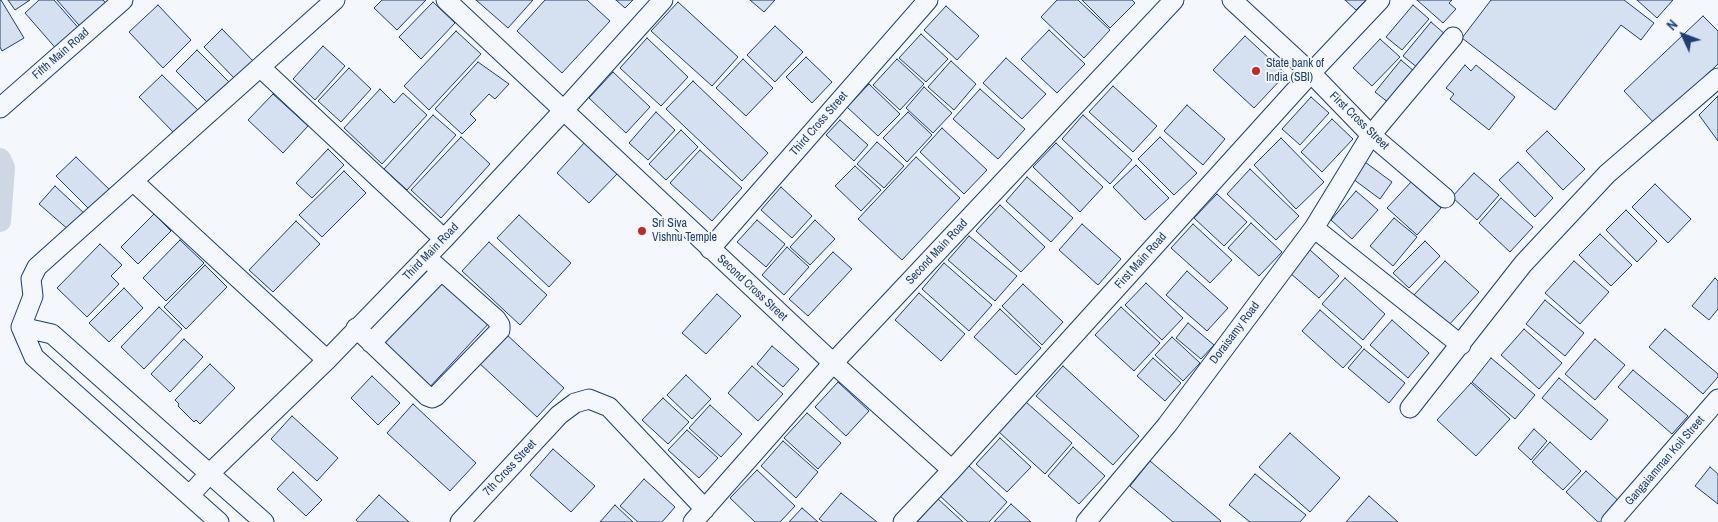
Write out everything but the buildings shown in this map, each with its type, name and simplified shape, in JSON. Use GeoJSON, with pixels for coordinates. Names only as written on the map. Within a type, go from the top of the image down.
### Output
{"type":"FeatureCollection","features":[{"type":"Feature","properties":{"kind":"street","name":"Fifth Main Road"},"geometry":{"type":"LineString","coordinates":[[0,108],[123,0]]}},
{"type":"Feature","properties":{"kind":"street"},"geometry":{"type":"LineString","coordinates":[[219,522],[34,358],[21,327],[33,296],[31,279],[38,267],[335,0]]}},
{"type":"Feature","properties":{"kind":"street","name":"Second Cross Street"},"geometry":{"type":"LineString","coordinates":[[446,0],[832,363],[952,470]]}},
{"type":"Feature","properties":{"kind":"street","name":"Third Main Road"},"geometry":{"type":"LineString","coordinates":[[190,496],[210,473],[327,360],[444,239],[663,0]]}},
{"type":"Feature","properties":{"kind":"street","name":"Third Cross Street"},"geometry":{"type":"LineString","coordinates":[[710,248],[928,0]]}},
{"type":"Feature","properties":{"kind":"street","name":"Second Main Road"},"geometry":{"type":"LineString","coordinates":[[699,516],[832,363],[1174,0]]}},
{"type":"Feature","properties":{"kind":"street","name":"First Cross Street"},"geometry":{"type":"LineString","coordinates":[[1232,0],[1311,73],[1371,135],[1445,198]]}},
{"type":"Feature","properties":{"kind":"street","name":"First Main Road"},"geometry":{"type":"LineString","coordinates":[[903,522],[1311,73],[1380,0]]}},
{"type":"Feature","properties":{"kind":"street","name":"Doraisamy Road"},"geometry":{"type":"LineString","coordinates":[[1086,522],[1167,425],[1314,228],[1371,135],[1453,37]]}},
{"type":"Feature","properties":{"kind":"street"},"geometry":{"type":"LineString","coordinates":[[260,67],[444,239]]}},
{"type":"Feature","properties":{"kind":"street"},"geometry":{"type":"LineString","coordinates":[[1410,408],[1523,264],[1607,174],[1718,78]]}},
{"type":"Feature","properties":{"kind":"street"},"geometry":{"type":"LineString","coordinates":[[134,182],[327,360]]}},
{"type":"Feature","properties":{"kind":"street"},"geometry":{"type":"LineString","coordinates":[[1314,228],[1461,345]]}},
{"type":"Feature","properties":{"kind":"street"},"geometry":{"type":"LineString","coordinates":[[356,328],[427,396],[432,398],[481,350],[500,330],[500,325],[496,319],[426,257]]}},
{"type":"Feature","properties":{"kind":"street"},"geometry":{"type":"LineString","coordinates":[[372,343],[441,271]]}},
{"type":"Feature","properties":{"kind":"street"},"geometry":{"type":"LineString","coordinates":[[21,327],[52,334],[264,522]]}},
{"type":"Feature","properties":{"kind":"street","name":"7th Cross Street"},"geometry":{"type":"LineString","coordinates":[[460,522],[559,415],[575,403],[590,399],[609,407],[699,516]]}},
{"type":"Feature","properties":{"kind":"street","name":"Gangaiamman Koil Street"},"geometry":{"type":"LineString","coordinates":[[1612,522],[1718,399]]}},
{"type":"Feature","properties":{"kind":"waterway"},"geometry":{"type":"LineString","coordinates":[[0,159],[4,168],[0,221]]}},
{"type":"Feature","properties":{"kind":"place","name":"State bank of India (SBI)"},"geometry":{"type":"Point","coordinates":[1256,71]}},
{"type":"Feature","properties":{"kind":"place","name":"Sri Siva Vishnu Temple"},"geometry":{"type":"Point","coordinates":[642,231]}}]}
